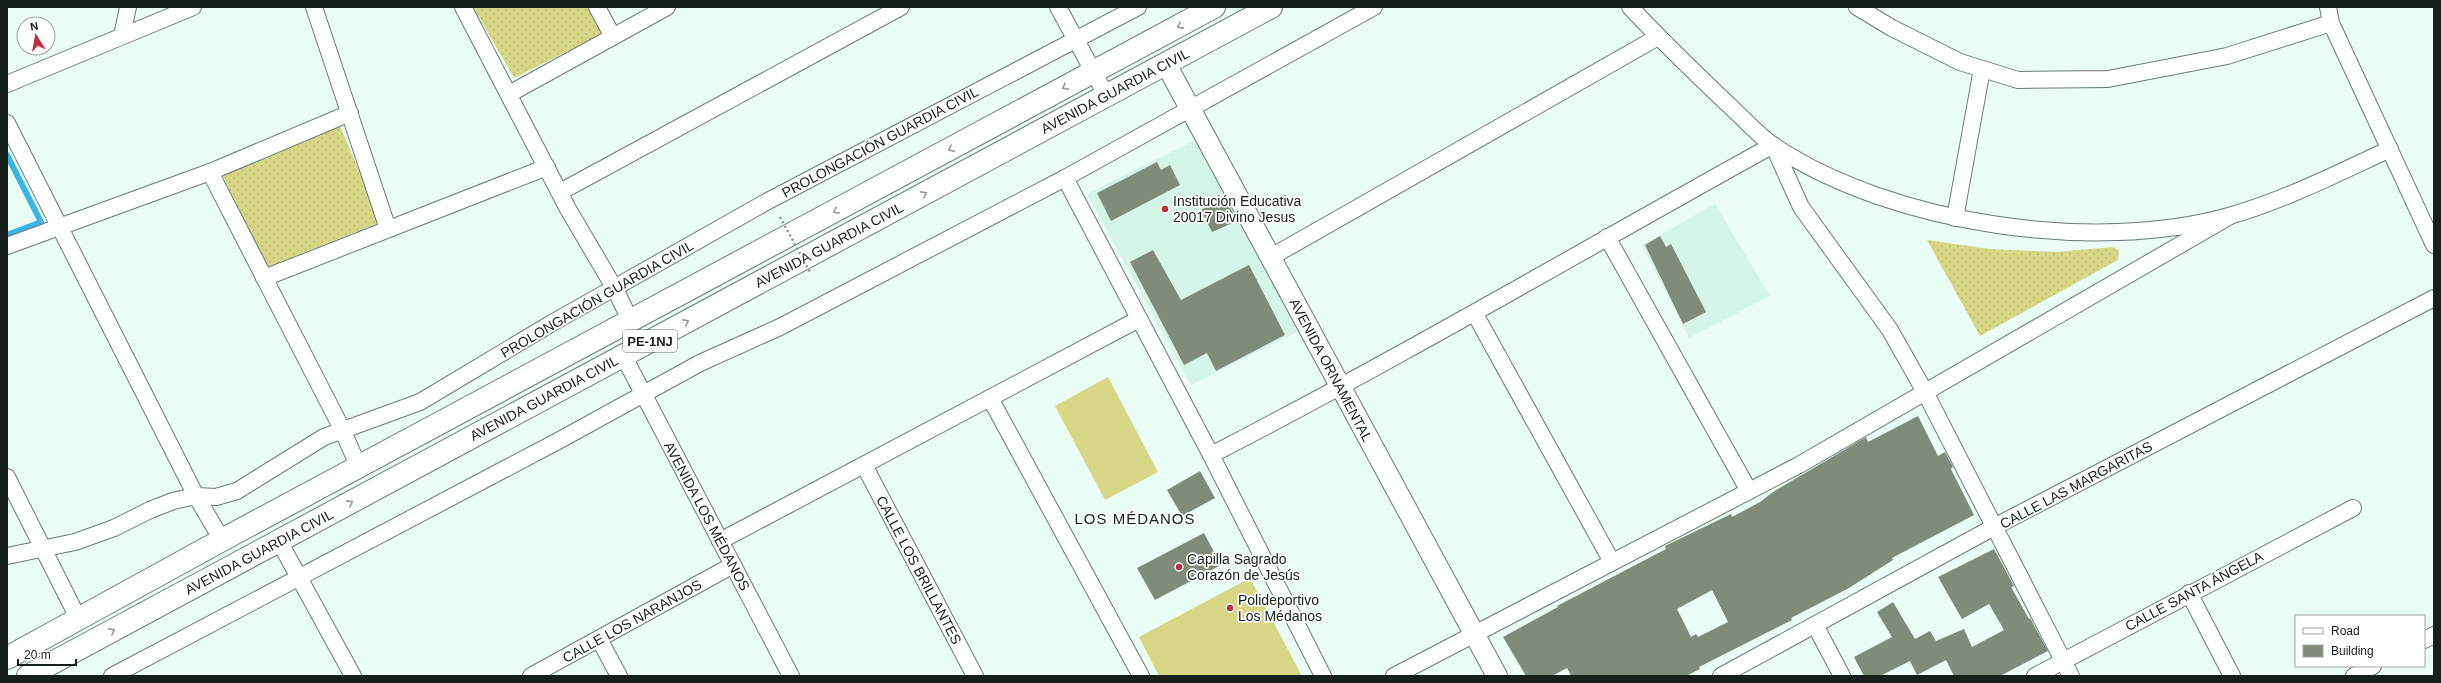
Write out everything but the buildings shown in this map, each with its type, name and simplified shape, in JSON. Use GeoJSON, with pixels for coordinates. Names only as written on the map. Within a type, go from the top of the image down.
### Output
{"type":"FeatureCollection","features":[{"type":"Feature","properties":{"kind":"highway","name":"AVENIDA GUARDIA CIVIL"},"geometry":{"type":"LineString","coordinates":[[7,658],[79,620],[222,540],[631,322],[1214,7]]}},
{"type":"Feature","properties":{"kind":"highway","name":"AVENIDA GUARDIA CIVIL"},"geometry":{"type":"LineString","coordinates":[[28,676],[1271,7]]}},
{"type":"Feature","properties":{"kind":"street"},"geometry":{"type":"LineString","coordinates":[[122,36],[128,7]]}},
{"type":"Feature","properties":{"kind":"street"},"geometry":{"type":"LineString","coordinates":[[7,84],[193,7]]}},
{"type":"Feature","properties":{"kind":"street"},"geometry":{"type":"LineString","coordinates":[[314,7],[388,229]]}},
{"type":"Feature","properties":{"kind":"street"},"geometry":{"type":"LineString","coordinates":[[462,7],[560,192],[615,289],[631,322]]}},
{"type":"Feature","properties":{"kind":"street"},"geometry":{"type":"LineString","coordinates":[[597,7],[613,37]]}},
{"type":"Feature","properties":{"kind":"street"},"geometry":{"type":"LineString","coordinates":[[509,94],[667,7]]}},
{"type":"Feature","properties":{"kind":"street"},"geometry":{"type":"LineString","coordinates":[[560,192],[901,7]]}},
{"type":"Feature","properties":{"kind":"street"},"geometry":{"type":"LineString","coordinates":[[1058,7],[1106,95]]}},
{"type":"Feature","properties":{"kind":"street","name":"PROLONGACIÓN GUARDIA CIVIL"},"geometry":{"type":"LineString","coordinates":[[7,556],[75,542],[114,528],[150,510],[196,496],[216,496],[237,491],[324,437],[342,429],[420,402],[465,377],[552,323],[615,289],[768,201],[1138,7]]}},
{"type":"Feature","properties":{"kind":"street"},"geometry":{"type":"LineString","coordinates":[[112,676],[558,441],[700,363],[780,327],[1065,178],[1374,7]]}},
{"type":"Feature","properties":{"kind":"street"},"geometry":{"type":"LineString","coordinates":[[1630,7],[1658,37],[1773,145],[1860,191],[1903,206],[1955,218],[2017,227],[2082,232],[2153,230],[2191,225],[2230,216],[2271,202],[2390,149]]}},
{"type":"Feature","properties":{"kind":"street"},"geometry":{"type":"LineString","coordinates":[[1857,7],[1892,28],[1960,62],[2018,80],[2108,79],[2227,56],[2331,23]]}},
{"type":"Feature","properties":{"kind":"street"},"geometry":{"type":"LineString","coordinates":[[2328,7],[2331,23],[2434,245]]}},
{"type":"Feature","properties":{"kind":"street"},"geometry":{"type":"LineString","coordinates":[[1271,257],[1658,37]]}},
{"type":"Feature","properties":{"kind":"street","name":"AVENIDA ORNAMENTAL"},"geometry":{"type":"LineString","coordinates":[[1166,64],[1497,676]]}},
{"type":"Feature","properties":{"kind":"street"},"geometry":{"type":"LineString","coordinates":[[1955,218],[1982,69]]}},
{"type":"Feature","properties":{"kind":"street"},"geometry":{"type":"LineString","coordinates":[[7,246],[210,172],[350,113]]}},
{"type":"Feature","properties":{"kind":"street"},"geometry":{"type":"LineString","coordinates":[[7,123],[196,496],[222,540]]}},
{"type":"Feature","properties":{"kind":"street"},"geometry":{"type":"LineString","coordinates":[[1211,455],[1340,388],[1475,314],[1607,237],[1773,145]]}},
{"type":"Feature","properties":{"kind":"street"},"geometry":{"type":"LineString","coordinates":[[1773,145],[1802,207],[1890,330],[1925,392],[2071,676]]}},
{"type":"Feature","properties":{"kind":"street"},"geometry":{"type":"LineString","coordinates":[[264,278],[547,167]]}},
{"type":"Feature","properties":{"kind":"street"},"geometry":{"type":"LineString","coordinates":[[210,172],[342,429],[359,468]]}},
{"type":"Feature","properties":{"kind":"street"},"geometry":{"type":"LineString","coordinates":[[1065,178],[1211,455],[1323,676]]}},
{"type":"Feature","properties":{"kind":"street"},"geometry":{"type":"LineString","coordinates":[[1394,676],[1799,465],[2230,216]]}},
{"type":"Feature","properties":{"kind":"street"},"geometry":{"type":"LineString","coordinates":[[1607,237],[1749,490]]}},
{"type":"Feature","properties":{"kind":"street","name":"CALLE LAS MARGARITAS"},"geometry":{"type":"LineString","coordinates":[[1721,676],[1994,527],[2434,298]]}},
{"type":"Feature","properties":{"kind":"street"},"geometry":{"type":"LineString","coordinates":[[1475,314],[1612,562]]}},
{"type":"Feature","properties":{"kind":"street"},"geometry":{"type":"LineString","coordinates":[[720,541],[1139,319]]}},
{"type":"Feature","properties":{"kind":"street","name":"AVENIDA LOS MÉDANOS"},"geometry":{"type":"LineString","coordinates":[[623,356],[791,676]]}},
{"type":"Feature","properties":{"kind":"street"},"geometry":{"type":"LineString","coordinates":[[990,398],[1141,676]]}},
{"type":"Feature","properties":{"kind":"street","name":"CALLE LOS BRILLANTES"},"geometry":{"type":"LineString","coordinates":[[864,465],[975,676]]}},
{"type":"Feature","properties":{"kind":"street"},"geometry":{"type":"LineString","coordinates":[[7,477],[41,548],[79,620]]}},
{"type":"Feature","properties":{"kind":"street","name":"CALLE SANTA ÁNGELA"},"geometry":{"type":"LineString","coordinates":[[2035,676],[2353,508]]}},
{"type":"Feature","properties":{"kind":"street"},"geometry":{"type":"LineString","coordinates":[[279,541],[353,676]]}},
{"type":"Feature","properties":{"kind":"street","name":"CALLE LOS NARANJOS"},"geometry":{"type":"LineString","coordinates":[[532,676],[733,565]]}},
{"type":"Feature","properties":{"kind":"street"},"geometry":{"type":"LineString","coordinates":[[2188,594],[2232,676]]}},
{"type":"Feature","properties":{"kind":"street"},"geometry":{"type":"LineString","coordinates":[[1815,625],[1842,676]]}},
{"type":"Feature","properties":{"kind":"street"},"geometry":{"type":"LineString","coordinates":[[2425,640],[2434,635]]}},
{"type":"Feature","properties":{"kind":"street"},"geometry":{"type":"LineString","coordinates":[[600,639],[619,676]]}},
{"type":"Feature","properties":{"kind":"street"},"geometry":{"type":"LineString","coordinates":[[2354,676],[2372,667]]}},
{"type":"Feature","properties":{"kind":"path"},"geometry":{"type":"LineString","coordinates":[[780,217],[810,272]]}},
{"type":"Feature","properties":{"kind":"shaded area"},"geometry":{"type":"Polygon","coordinates":[[[473,7],[590,7],[604,33],[514,78],[473,7]]]}},
{"type":"Feature","properties":{"kind":"shaded area"},"geometry":{"type":"Polygon","coordinates":[[[339,124],[381,222],[265,268],[222,174],[339,124]]]}},
{"type":"Feature","properties":{"kind":"shaded area"},"geometry":{"type":"Polygon","coordinates":[[[1200,138],[1297,332],[1191,385],[1087,194],[1200,138]]]}},
{"type":"Feature","properties":{"kind":"shaded area"},"geometry":{"type":"Polygon","coordinates":[[[1715,204],[1770,296],[1689,338],[1642,245],[1715,204]]]}},
{"type":"Feature","properties":{"kind":"shaded area"},"geometry":{"type":"Polygon","coordinates":[[[1927,240],[1990,249],[2057,252],[2113,247],[2119,250],[2118,260],[1980,336],[1927,240]]]}},
{"type":"Feature","properties":{"kind":"shaded area"},"geometry":{"type":"Polygon","coordinates":[[[1108,377],[1158,472],[1105,500],[1055,406],[1108,377]]]}},
{"type":"Feature","properties":{"kind":"shaded area","name":"Polideportivo Los Médanos"},"geometry":{"type":"Polygon","coordinates":[[[1250,578],[1302,676],[1159,676],[1139,637],[1250,578]]]}},
{"type":"Feature","properties":{"kind":"waterway"},"geometry":{"type":"LineString","coordinates":[[7,155],[41,222],[7,235]]}},
{"type":"Feature","properties":{"kind":"place","name":"Institución Educativa 20017 Divino Jesus"},"geometry":{"type":"Point","coordinates":[1165,209]}},
{"type":"Feature","properties":{"kind":"place","name":"Capilla Sagrado Corazón de Jesús"},"geometry":{"type":"Point","coordinates":[1179,567]}},
{"type":"Feature","properties":{"kind":"place","name":"Polideportivo Los Médanos"},"geometry":{"type":"Point","coordinates":[1230,608]}},
{"type":"Feature","properties":{"kind":"district","name":"LOS MÉDANOS"},"geometry":{"type":"Point","coordinates":[1135,519]}}]}
